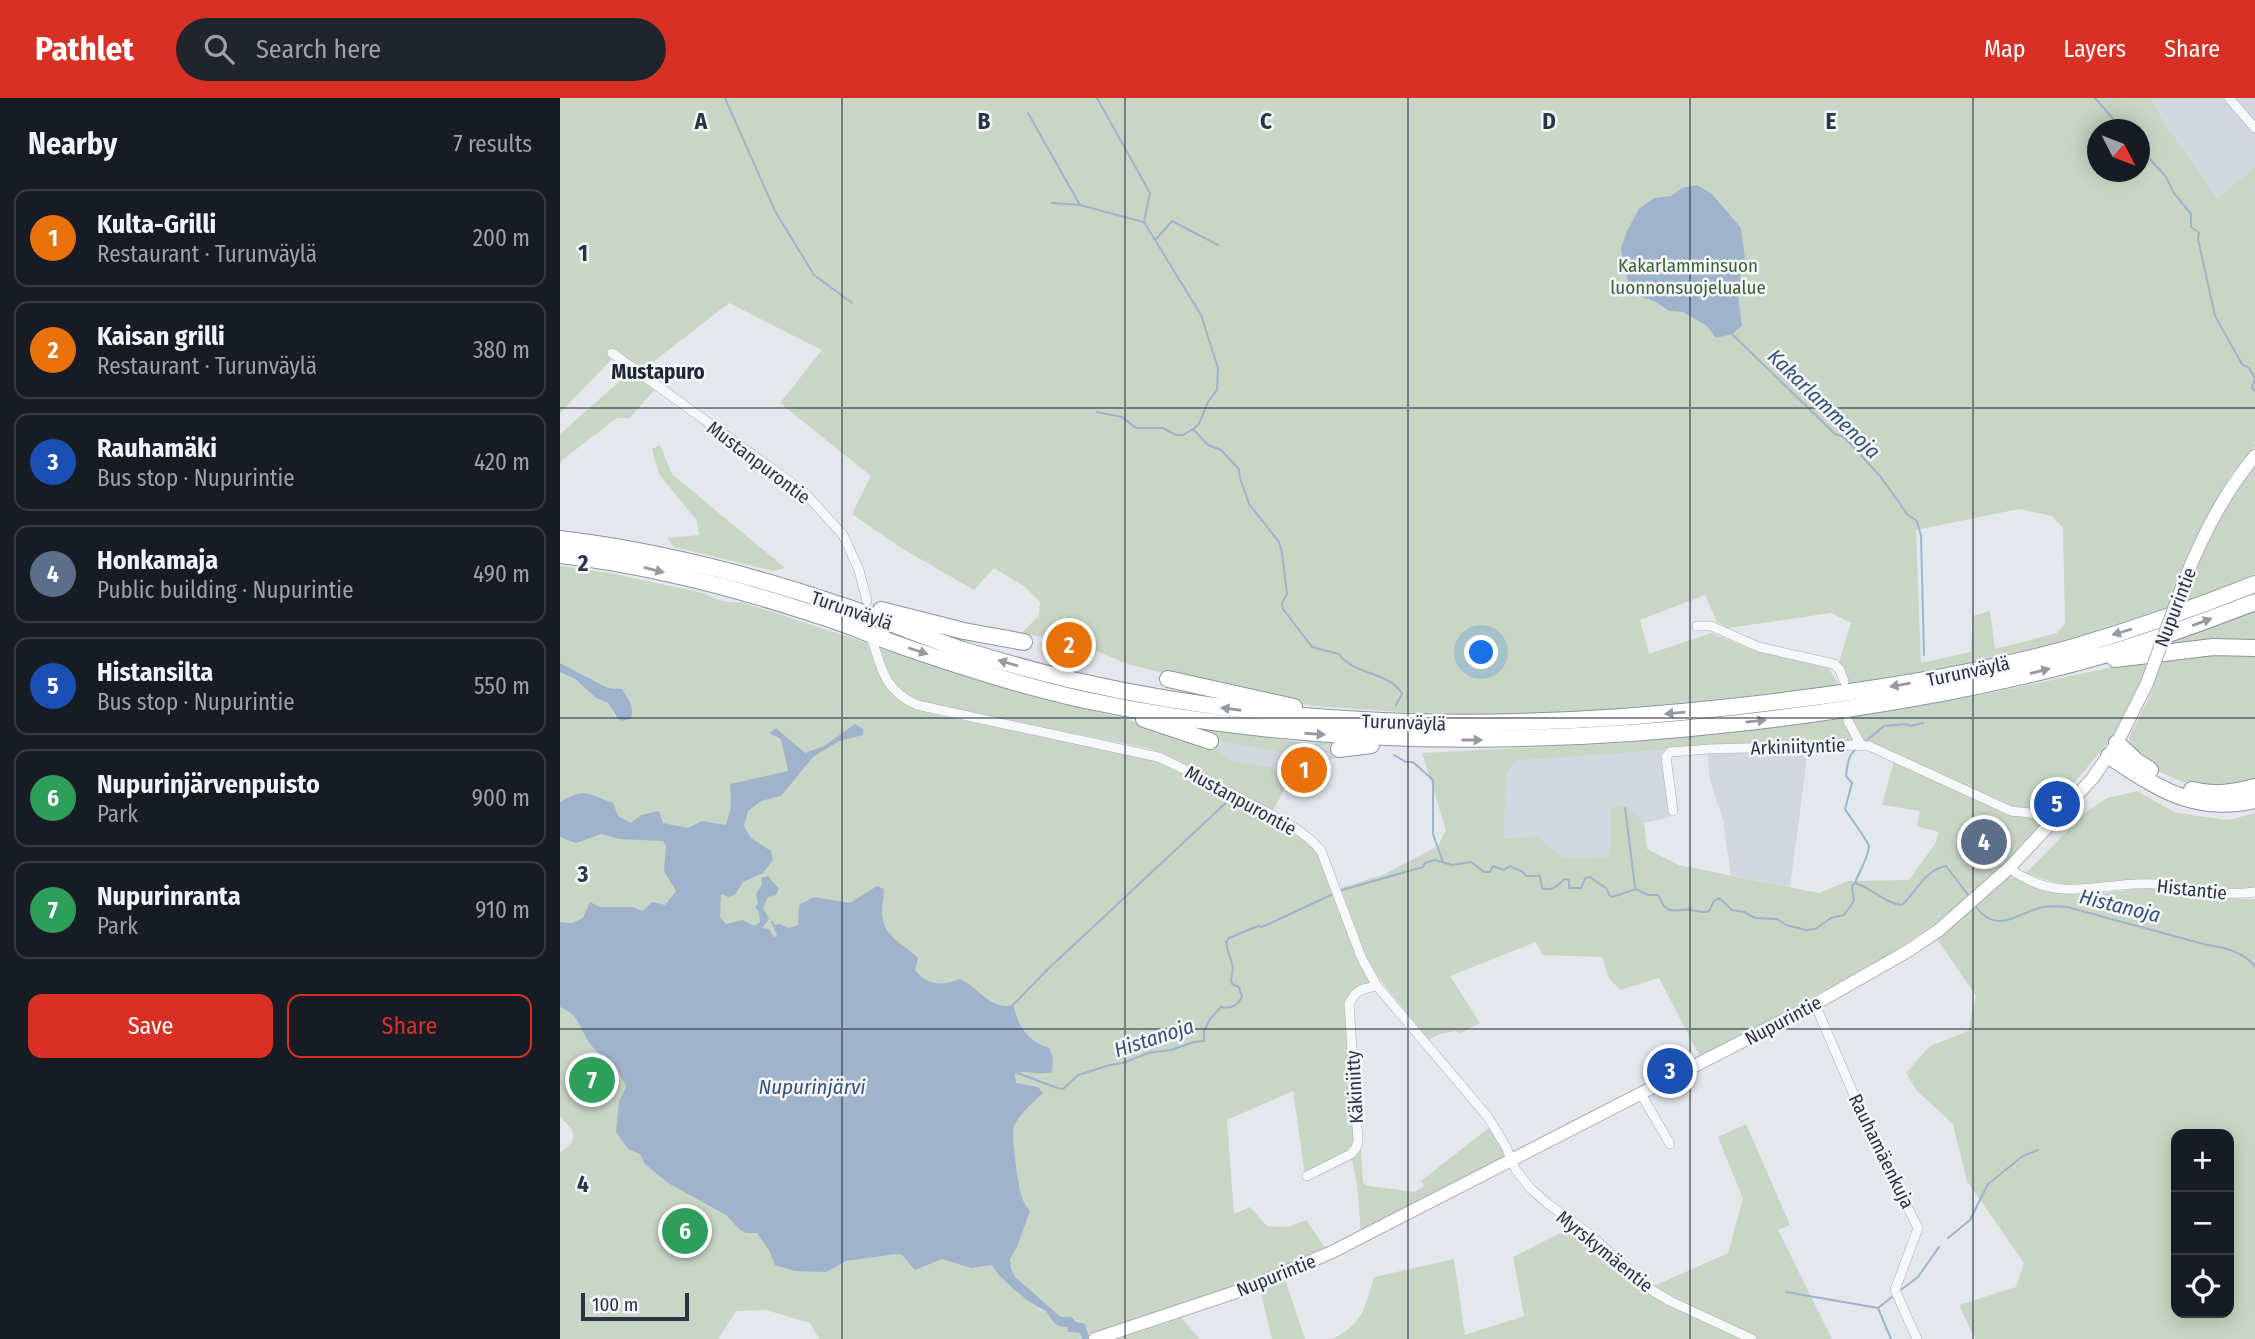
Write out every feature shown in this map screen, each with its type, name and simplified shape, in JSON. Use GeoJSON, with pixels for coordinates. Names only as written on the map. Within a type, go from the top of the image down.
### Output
{"type":"FeatureCollection","features":[{"type":"Feature","properties":{"kind":"highway","name":"Turunväylä"},"geometry":{"type":"LineString","coordinates":[[560,540],[642,552],[770,582],[961,649],[1014,666],[1078,681],[1231,709],[1372,721],[1488,724],[1581,721],[1674,714],[1897,685],[1978,670],[2069,648],[2152,623],[2255,584]]}},
{"type":"Feature","properties":{"kind":"highway","name":"Turunväylä"},"geometry":{"type":"LineString","coordinates":[[560,555],[640,566],[735,589],[1010,681],[1079,698],[1185,718],[1269,730],[1433,740],[1566,738],[1675,730],[1814,714],[1939,694],[2067,665],[2145,642],[2255,602]]}},
{"type":"Feature","properties":{"kind":"highway"},"geometry":{"type":"LineString","coordinates":[[770,582],[916,620],[1024,642]]}},
{"type":"Feature","properties":{"kind":"highway"},"geometry":{"type":"LineString","coordinates":[[2067,665],[2213,647],[2255,648]]}},
{"type":"Feature","properties":{"kind":"highway"},"geometry":{"type":"LineString","coordinates":[[1168,679],[1372,721]]}},
{"type":"Feature","properties":{"kind":"highway"},"geometry":{"type":"LineString","coordinates":[[1079,698],[1210,741]]}},
{"type":"Feature","properties":{"kind":"highway"},"geometry":{"type":"LineString","coordinates":[[1339,749],[1433,740]]}},
{"type":"Feature","properties":{"kind":"highway"},"geometry":{"type":"LineString","coordinates":[[2113,749],[2182,788],[2203,793],[2220,793],[2255,787]]}},
{"type":"Feature","properties":{"kind":"highway"},"geometry":{"type":"LineString","coordinates":[[2113,749],[2157,788],[2182,799],[2225,805],[2255,800]]}},
{"type":"Feature","properties":{"kind":"main road","name":"Nupurintie"},"geometry":{"type":"LineString","coordinates":[[1095,1339],[1251,1287],[1332,1252],[1815,1004],[1929,937],[2009,867],[2092,779],[2113,749],[2147,683],[2182,587],[2211,521],[2255,456]]}},
{"type":"Feature","properties":{"kind":"street"},"geometry":{"type":"LineString","coordinates":[[2229,98],[2255,128]]}},
{"type":"Feature","properties":{"kind":"street","name":"Mustanpurontie"},"geometry":{"type":"LineString","coordinates":[[612,353],[804,492],[843,534],[859,570],[867,601]]}},
{"type":"Feature","properties":{"kind":"street"},"geometry":{"type":"LineString","coordinates":[[1697,626],[1712,626],[1759,647],[1835,664],[1844,681]]}},
{"type":"Feature","properties":{"kind":"street","name":"Mustanpurontie"},"geometry":{"type":"LineString","coordinates":[[873,642],[885,678],[894,690],[914,704],[1158,757],[1181,766],[1307,836],[1321,851],[1362,959],[1377,986],[1488,1117],[1512,1161]]}},
{"type":"Feature","properties":{"kind":"street"},"geometry":{"type":"LineString","coordinates":[[1848,721],[1861,745]]}},
{"type":"Feature","properties":{"kind":"street","name":"Arkiniityntie"},"geometry":{"type":"LineString","coordinates":[[1674,811],[1666,757],[1670,752],[1861,745],[1869,746],[2011,811],[2036,813],[2045,816],[2052,823]]}},
{"type":"Feature","properties":{"kind":"street","name":"Histantie"},"geometry":{"type":"LineString","coordinates":[[2009,867],[2023,878],[2044,887],[2060,889],[2095,889],[2141,884],[2221,894],[2255,892]]}},
{"type":"Feature","properties":{"kind":"street","name":"Käkiniitty"},"geometry":{"type":"LineString","coordinates":[[1307,1176],[1351,1154],[1356,1148],[1358,1141],[1349,1004],[1353,995],[1363,989],[1377,986]]}},
{"type":"Feature","properties":{"kind":"street","name":"Rauhamäenkuja"},"geometry":{"type":"LineString","coordinates":[[1815,1004],[1869,1130],[1918,1228],[1895,1290],[1917,1339]]}},
{"type":"Feature","properties":{"kind":"street"},"geometry":{"type":"LineString","coordinates":[[1641,1094],[1670,1144]]}},
{"type":"Feature","properties":{"kind":"street","name":"Myrskymäentie"},"geometry":{"type":"LineString","coordinates":[[1512,1161],[1530,1188],[1548,1205],[1589,1234],[1653,1290],[1670,1301],[1752,1339]]}},
{"type":"Feature","properties":{"kind":"shaded area"},"geometry":{"type":"Polygon","coordinates":[[[2151,98],[2255,98],[2255,167],[2219,200],[2164,122],[2151,98]]]}},
{"type":"Feature","properties":{"kind":"shaded area"},"geometry":{"type":"Polygon","coordinates":[[[1212,737],[1295,754],[1315,747],[1338,745],[1342,756],[1332,759],[1315,776],[1290,779],[1271,767],[1236,762],[1208,745],[1212,737]]]}},
{"type":"Feature","properties":{"kind":"shaded area"},"geometry":{"type":"Polygon","coordinates":[[[1809,743],[1790,887],[1731,875],[1723,820],[1710,780],[1707,746],[1809,743]]]}},
{"type":"Feature","properties":{"kind":"shaded area"},"geometry":{"type":"Polygon","coordinates":[[[1663,750],[1670,817],[1644,823],[1628,806],[1610,857],[1564,858],[1537,836],[1504,838],[1506,774],[1515,761],[1663,750]]]}},
{"type":"Feature","properties":{"kind":"green space","name":"Kakarlamminsuon luonnonsuojelualue"},"geometry":{"type":"Polygon","coordinates":[[[560,98],[2151,98],[2164,122],[2218,199],[2255,167],[2255,446],[2231,474],[2202,530],[2169,609],[2010,654],[1849,685],[1847,674],[1839,662],[1851,623],[1831,613],[1728,628],[1717,622],[1705,595],[1640,620],[1649,654],[1712,633],[1755,651],[1828,668],[1840,686],[1646,707],[1536,715],[1430,714],[1313,706],[1128,664],[1070,640],[1021,634],[1039,615],[1040,602],[1024,586],[994,568],[974,590],[903,549],[852,514],[871,476],[780,403],[822,350],[729,303],[639,373],[612,353],[610,361],[560,413],[560,98]],[[2019,509],[1916,530],[1921,663],[1971,652],[1973,616],[1990,611],[1995,649],[2057,633],[2065,624],[2063,528],[2052,516],[2019,509]]]}},
{"type":"Feature","properties":{"kind":"green space"},"geometry":{"type":"Polygon","coordinates":[[[630,372],[654,390],[630,418],[617,418],[562,460],[560,465],[560,434],[630,372]]]}},
{"type":"Feature","properties":{"kind":"green space"},"geometry":{"type":"Polygon","coordinates":[[[660,445],[672,474],[785,568],[773,571],[674,547],[667,538],[699,535],[697,521],[659,474],[652,449],[660,445]]]}},
{"type":"Feature","properties":{"kind":"green space"},"geometry":{"type":"Polygon","coordinates":[[[2255,465],[2255,574],[2182,605],[2213,532],[2255,465]]]}},
{"type":"Feature","properties":{"kind":"green space"},"geometry":{"type":"Polygon","coordinates":[[[560,566],[615,574],[707,594],[723,601],[741,602],[867,643],[875,663],[910,706],[936,715],[1160,761],[1185,772],[1298,836],[1317,852],[1362,968],[1376,988],[1356,996],[1352,1006],[1363,1183],[1415,1192],[1424,1186],[1421,1181],[1490,1127],[1506,1155],[1502,1161],[1361,1233],[1352,1160],[1306,1182],[1293,1091],[1227,1120],[1234,1214],[1250,1207],[1267,1226],[1288,1227],[1306,1220],[1326,1249],[1243,1283],[1089,1334],[1087,1328],[1071,1317],[1061,1317],[1015,1277],[1011,1268],[1002,1279],[1040,1310],[1046,1311],[1057,1324],[1067,1327],[1068,1332],[1080,1333],[1082,1338],[819,1339],[810,1323],[766,1310],[736,1311],[718,1339],[560,1339],[560,1153],[571,1143],[573,1135],[570,1127],[560,1117],[560,996],[573,1001],[727,1217],[1002,1165],[1016,1083],[1015,1072],[823,942],[560,941],[560,672],[575,679],[596,698],[608,703],[615,716],[622,721],[626,720],[616,688],[608,688],[560,663],[560,566]]]}},
{"type":"Feature","properties":{"kind":"green space"},"geometry":{"type":"Polygon","coordinates":[[[2255,610],[2255,645],[2140,652],[2255,610]]]}},
{"type":"Feature","properties":{"kind":"green space"},"geometry":{"type":"Polygon","coordinates":[[[879,646],[982,682],[1126,719],[1208,745],[1236,762],[1272,767],[1277,773],[1285,773],[1290,779],[1272,812],[1151,749],[928,704],[894,683],[885,667],[879,646]]]}},
{"type":"Feature","properties":{"kind":"green space"},"geometry":{"type":"Polygon","coordinates":[[[2255,652],[2255,784],[2195,787],[2155,770],[2131,750],[2129,737],[2150,696],[2162,657],[2255,652]]]}},
{"type":"Feature","properties":{"kind":"green space"},"geometry":{"type":"Polygon","coordinates":[[[2150,659],[2136,695],[2111,739],[2048,814],[2032,809],[2015,809],[1875,744],[1732,745],[1515,761],[1506,774],[1504,838],[1537,836],[1564,858],[1610,857],[1611,808],[1628,806],[1644,823],[1647,849],[1679,865],[1819,893],[1848,881],[1909,880],[1935,844],[1939,832],[1917,825],[1920,811],[1882,805],[1894,761],[2012,814],[2038,816],[2046,823],[1958,908],[1926,930],[1879,961],[1700,1057],[1659,978],[1620,990],[1609,978],[1602,957],[1543,955],[1536,942],[1450,976],[1480,1023],[1459,1034],[1456,1031],[1440,1034],[1428,1040],[1369,965],[1341,888],[1385,874],[1438,846],[1446,830],[1422,753],[1622,743],[1780,727],[1986,694],[2150,659]]]}},
{"type":"Feature","properties":{"kind":"green space"},"geometry":{"type":"Polygon","coordinates":[[[1167,722],[1312,744],[1345,743],[1315,747],[1295,754],[1229,743],[1167,722]]]}},
{"type":"Feature","properties":{"kind":"green space"},"geometry":{"type":"Polygon","coordinates":[[[2137,791],[2176,813],[2228,820],[2255,813],[2255,888],[2227,889],[2148,880],[2073,885],[2026,873],[2086,812],[2107,798],[2137,791]]]}},
{"type":"Feature","properties":{"kind":"green space"},"geometry":{"type":"Polygon","coordinates":[[[2010,876],[2047,892],[2098,894],[2148,887],[2207,898],[2255,899],[2255,1339],[1975,1339],[1959,1305],[2016,1287],[2024,1263],[1967,1181],[1953,1124],[1917,1091],[1906,1073],[1930,1046],[1968,1031],[1976,996],[1937,939],[2010,876]]]}},
{"type":"Feature","properties":{"kind":"green space"},"geometry":{"type":"Polygon","coordinates":[[[1746,1124],[1790,1225],[1778,1230],[1832,1339],[1332,1339],[1357,1321],[1374,1277],[1454,1259],[1465,1335],[1524,1316],[1513,1257],[1574,1226],[1645,1290],[1728,1253],[1743,1199],[1718,1137],[1746,1124]]]}},
{"type":"Feature","properties":{"kind":"green space"},"geometry":{"type":"Polygon","coordinates":[[[1285,1279],[1305,1339],[1272,1339],[1260,1290],[1285,1279]]]}},
{"type":"Feature","properties":{"kind":"green space"},"geometry":{"type":"Polygon","coordinates":[[[1181,1318],[1200,1339],[1118,1339],[1181,1318]]]}},
{"type":"Feature","properties":{"kind":"water"},"geometry":{"type":"Polygon","coordinates":[[[1697,185],[1712,194],[1741,228],[1745,259],[1740,277],[1743,282],[1738,294],[1742,326],[1732,334],[1716,338],[1707,326],[1683,312],[1669,311],[1656,302],[1639,296],[1630,286],[1621,248],[1639,209],[1654,198],[1671,196],[1682,188],[1697,185]]]}},
{"type":"Feature","properties":{"kind":"water"},"geometry":{"type":"Polygon","coordinates":[[[560,663],[608,688],[622,689],[632,707],[630,719],[618,719],[608,703],[596,698],[575,679],[560,672],[560,663]]]}},
{"type":"Feature","properties":{"kind":"water","name":"Nupurinjärvi"},"geometry":{"type":"Polygon","coordinates":[[[855,724],[863,729],[863,735],[839,741],[813,757],[781,796],[761,801],[748,811],[744,826],[751,838],[771,851],[773,860],[763,873],[743,882],[735,895],[728,897],[721,894],[720,917],[726,924],[743,920],[754,926],[760,922],[759,912],[755,907],[758,903],[756,894],[762,885],[761,878],[768,876],[779,889],[776,895],[768,897],[763,908],[769,919],[762,928],[769,929],[774,938],[777,935],[772,920],[775,925],[789,928],[798,925],[799,905],[814,897],[850,903],[877,886],[884,889],[883,920],[889,933],[918,958],[915,970],[924,979],[946,983],[959,979],[990,1001],[1005,1006],[1013,1005],[1025,1032],[1049,1048],[1053,1058],[1052,1072],[1015,1073],[1016,1083],[1038,1087],[1043,1093],[1023,1112],[1013,1131],[1019,1183],[1023,1201],[1030,1211],[1010,1259],[1011,1268],[1015,1277],[1061,1317],[1071,1317],[1085,1324],[1090,1339],[1082,1339],[1080,1333],[1068,1332],[1067,1327],[1057,1325],[1046,1311],[1008,1284],[992,1265],[971,1268],[942,1259],[915,1270],[902,1255],[896,1254],[846,1261],[826,1272],[795,1271],[775,1265],[757,1233],[740,1230],[726,1215],[668,1183],[645,1164],[640,1154],[628,1149],[616,1132],[619,1101],[626,1087],[623,1080],[591,1045],[576,1019],[560,1007],[560,922],[572,923],[583,918],[590,902],[600,907],[632,907],[643,911],[652,902],[665,905],[676,891],[664,871],[666,846],[663,841],[619,839],[601,834],[576,843],[560,837],[560,802],[587,793],[613,803],[618,816],[631,823],[641,815],[659,811],[663,823],[688,828],[702,821],[726,825],[731,807],[730,784],[788,771],[781,739],[769,733],[776,728],[805,753],[824,746],[855,724]]]}},
{"type":"Feature","properties":{"kind":"waterway"},"geometry":{"type":"LineString","coordinates":[[725,98],[775,211],[814,275],[852,303]]}},
{"type":"Feature","properties":{"kind":"waterway"},"geometry":{"type":"LineString","coordinates":[[1097,98],[1150,193],[1144,222]]}},
{"type":"Feature","properties":{"kind":"waterway"},"geometry":{"type":"LineString","coordinates":[[2095,98],[2113,119]]}},
{"type":"Feature","properties":{"kind":"waterway"},"geometry":{"type":"LineString","coordinates":[[1028,113],[1080,205]]}},
{"type":"Feature","properties":{"kind":"waterway"},"geometry":{"type":"LineString","coordinates":[[2150,159],[2166,177],[2174,193],[2191,214],[2191,227],[2199,233],[2198,239],[2215,316],[2242,364],[2249,368],[2255,378],[2252,388],[2255,391]]}},
{"type":"Feature","properties":{"kind":"waterway"},"geometry":{"type":"LineString","coordinates":[[1052,203],[1080,205],[1143,222]]}},
{"type":"Feature","properties":{"kind":"waterway"},"geometry":{"type":"LineString","coordinates":[[1156,239],[1172,221],[1218,245]]}},
{"type":"Feature","properties":{"kind":"waterway"},"geometry":{"type":"LineString","coordinates":[[1097,412],[1122,417],[1136,428],[1163,428],[1176,435],[1183,435],[1199,424],[1208,402],[1217,390],[1218,368],[1201,315],[1144,222]]}},
{"type":"Feature","properties":{"kind":"waterway","name":"Kakarlammenoja"},"geometry":{"type":"LineString","coordinates":[[1732,334],[1835,434],[1844,437],[1880,476],[1908,515],[1917,521],[1921,536],[1924,655]]}},
{"type":"Feature","properties":{"kind":"waterway"},"geometry":{"type":"LineString","coordinates":[[1193,429],[1208,445],[1221,450],[1239,469],[1249,504],[1279,542],[1287,594],[1282,603],[1283,609],[1312,647],[1339,654],[1353,666],[1389,681],[1402,694],[1396,705]]}},
{"type":"Feature","properties":{"kind":"waterway","name":"Kakarlammenoja"},"geometry":{"type":"LineString","coordinates":[[1866,741],[1884,726],[1923,723]]}},
{"type":"Feature","properties":{"kind":"waterway","name":"Kakarlammenoja"},"geometry":{"type":"LineString","coordinates":[[1855,750],[1847,766],[1846,776],[1852,783],[1845,809],[1869,847],[1855,883]]}},
{"type":"Feature","properties":{"kind":"waterway"},"geometry":{"type":"LineString","coordinates":[[1394,755],[1406,762],[1413,762],[1433,780],[1433,834],[1443,862]]}},
{"type":"Feature","properties":{"kind":"waterway"},"geometry":{"type":"LineString","coordinates":[[1013,1005],[1230,799]]}},
{"type":"Feature","properties":{"kind":"waterway"},"geometry":{"type":"LineString","coordinates":[[1625,808],[1635,887]]}},
{"type":"Feature","properties":{"kind":"waterway","name":"Histanoja"},"geometry":{"type":"LineString","coordinates":[[1342,890],[1423,867],[1425,863],[1435,860],[1452,865],[1471,862],[1484,872],[1490,872],[1493,866],[1504,870],[1510,866],[1526,876],[1540,876],[1542,888],[1546,889],[1555,887],[1565,879],[1569,880],[1569,888],[1581,888],[1585,878],[1590,877],[1607,889],[1612,897],[1636,889],[1648,895],[1658,895],[1664,907],[1674,911],[1706,912],[1719,898],[1732,910],[1755,918],[1777,919],[1786,925],[1806,930],[1815,929],[1831,918],[1844,915],[1854,901],[1852,886],[1855,883],[1902,905],[1927,876],[1946,866],[1968,895]]}},
{"type":"Feature","properties":{"kind":"waterway","name":"Histanoja"},"geometry":{"type":"LineString","coordinates":[[1015,1072],[1063,1089],[1078,1075],[1148,1053],[1204,1041],[1204,1031],[1210,1019],[1221,1007],[1233,1006],[1242,997],[1239,987],[1232,984],[1231,980],[1232,964],[1226,942],[1229,938],[1258,926],[1262,927],[1331,895]]}},
{"type":"Feature","properties":{"kind":"waterway","name":"Histanoja"},"geometry":{"type":"LineString","coordinates":[[1976,907],[1984,916],[2000,921],[2047,906],[2067,907],[2227,949],[2255,966]]}},
{"type":"Feature","properties":{"kind":"waterway"},"geometry":{"type":"LineString","coordinates":[[1948,1238],[1970,1220],[1988,1184],[2023,1156],[2038,1150]]}},
{"type":"Feature","properties":{"kind":"waterway"},"geometry":{"type":"LineString","coordinates":[[1902,1289],[1918,1277],[1939,1247]]}},
{"type":"Feature","properties":{"kind":"waterway"},"geometry":{"type":"LineString","coordinates":[[1786,1292],[1878,1308]]}},
{"type":"Feature","properties":{"kind":"waterway"},"geometry":{"type":"LineString","coordinates":[[1891,1339],[1878,1308],[1892,1297]]}},
{"type":"Feature","properties":{"kind":"place","name":"Kaisan grilli"},"geometry":{"type":"Point","coordinates":[1069,645]}},
{"type":"Feature","properties":{"kind":"place","name":"Kulta-Grilli"},"geometry":{"type":"Point","coordinates":[1304,770]}},
{"type":"Feature","properties":{"kind":"place","name":"Histansilta"},"geometry":{"type":"Point","coordinates":[2057,804]}},
{"type":"Feature","properties":{"kind":"place","name":"Honkamaja"},"geometry":{"type":"Point","coordinates":[1984,842]}},
{"type":"Feature","properties":{"kind":"place","name":"Rauhamäki"},"geometry":{"type":"Point","coordinates":[1670,1071]}},
{"type":"Feature","properties":{"kind":"place","name":"Nupurinranta"},"geometry":{"type":"Point","coordinates":[592,1080]}},
{"type":"Feature","properties":{"kind":"place","name":"Nupurinjärvenpuisto"},"geometry":{"type":"Point","coordinates":[685,1231]}},
{"type":"Feature","properties":{"kind":"district","name":"Mustapuro"},"geometry":{"type":"Point","coordinates":[658,372]}}]}
